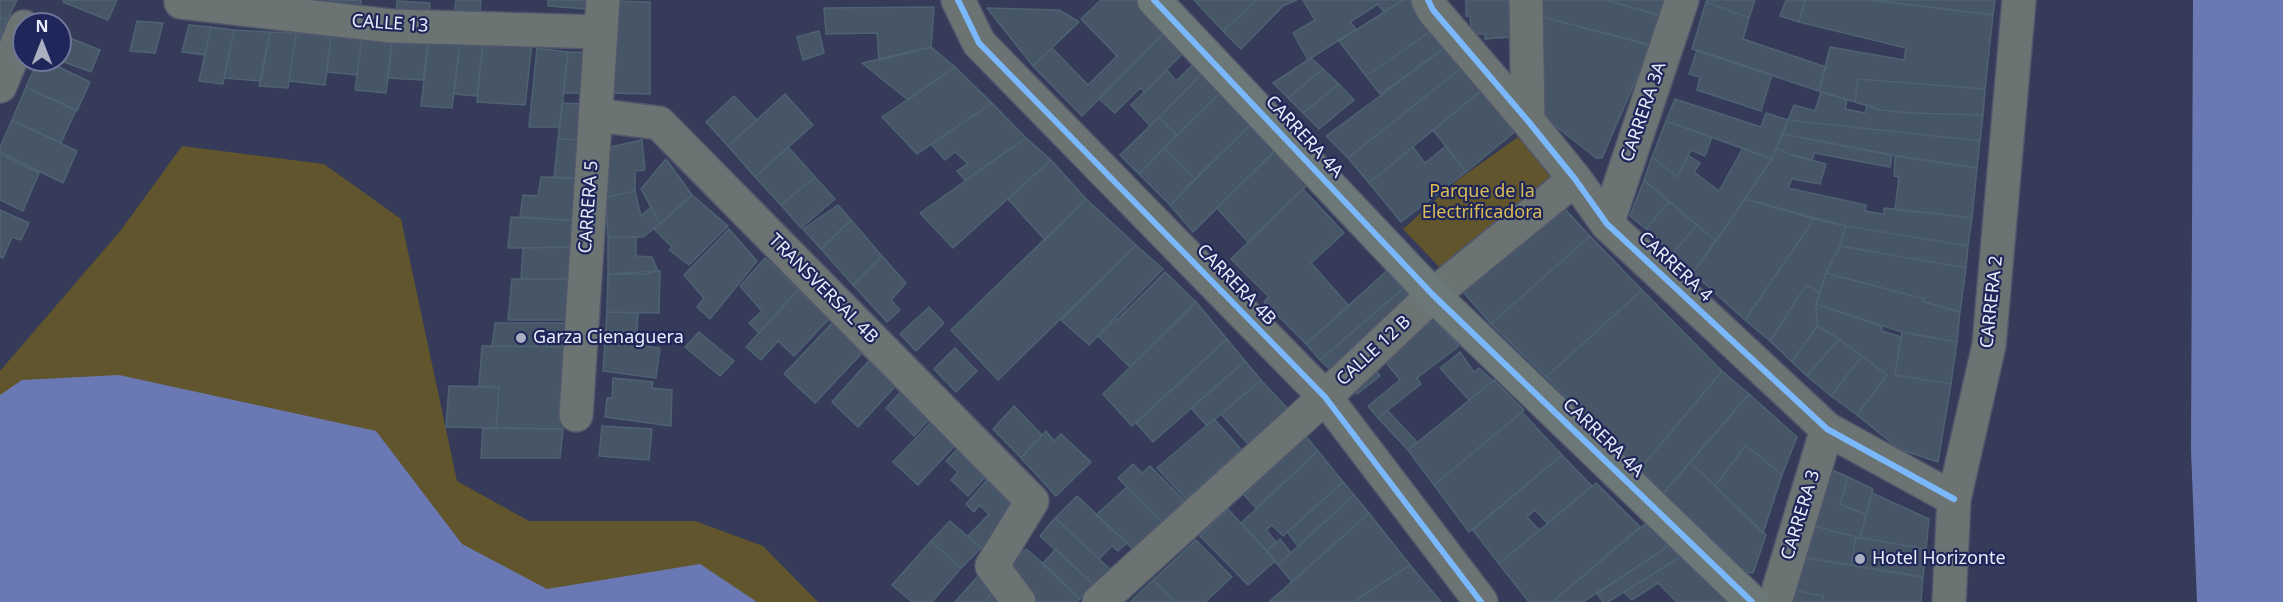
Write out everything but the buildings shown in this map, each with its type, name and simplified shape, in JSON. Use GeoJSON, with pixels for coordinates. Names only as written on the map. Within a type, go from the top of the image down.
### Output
{"type":"FeatureCollection","features":[{"type":"Feature","properties":{"kind":"street","name":"CARRERA 5"},"geometry":{"type":"LineString","coordinates":[[576,415],[603,0]]}},
{"type":"Feature","properties":{"kind":"street","name":"CARRERA 4B"},"geometry":{"type":"LineString","coordinates":[[958,0],[979,43],[1324,397],[1481,602]]}},
{"type":"Feature","properties":{"kind":"street","name":"CARRERA 4A"},"geometry":{"type":"LineString","coordinates":[[1154,0],[1432,295],[1752,602]]}},
{"type":"Feature","properties":{"kind":"street","name":"CARRERA 4"},"geometry":{"type":"LineString","coordinates":[[1428,0],[1433,10],[1575,179],[1607,224],[1827,429],[1954,499]]}},
{"type":"Feature","properties":{"kind":"street"},"geometry":{"type":"LineString","coordinates":[[1526,0],[1528,121]]}},
{"type":"Feature","properties":{"kind":"street","name":"CARRERA 3A"},"geometry":{"type":"LineString","coordinates":[[1607,224],[1682,0]]}},
{"type":"Feature","properties":{"kind":"street","name":"CARRERA 2"},"geometry":{"type":"LineString","coordinates":[[1949,602],[1954,499],[1989,345],[2019,0]]}},
{"type":"Feature","properties":{"kind":"street","name":"CALLE 13"},"geometry":{"type":"LineString","coordinates":[[181,2],[391,26],[600,32]]}},
{"type":"Feature","properties":{"kind":"street"},"geometry":{"type":"LineString","coordinates":[[0,86],[12,57]]}},
{"type":"Feature","properties":{"kind":"street","name":"TRANSVERSAL 4B"},"geometry":{"type":"LineString","coordinates":[[595,116],[659,123],[1032,501],[992,566],[1019,602]]}},
{"type":"Feature","properties":{"kind":"street","name":"CALLE 12 B"},"geometry":{"type":"LineString","coordinates":[[1099,602],[1432,295],[1575,179]]}},
{"type":"Feature","properties":{"kind":"street","name":"CARRERA 3"},"geometry":{"type":"LineString","coordinates":[[1775,602],[1827,429]]}},
{"type":"Feature","properties":{"kind":"green space","name":"Parque de la Electrificadora"},"geometry":{"type":"Polygon","coordinates":[[[1518,137],[1559,183],[1446,274],[1403,229],[1459,179],[1518,137]]]}},
{"type":"Feature","properties":{"kind":"green space"},"geometry":{"type":"Polygon","coordinates":[[[182,146],[324,164],[401,219],[457,481],[529,521],[695,521],[763,546],[818,602],[0,602],[0,371],[121,230],[182,146]]]}},
{"type":"Feature","properties":{"kind":"water"},"geometry":{"type":"Polygon","coordinates":[[[2193,0],[2283,0],[2283,602],[2197,602],[2191,450],[2193,0]]]}},
{"type":"Feature","properties":{"kind":"water"},"geometry":{"type":"Polygon","coordinates":[[[119,375],[376,431],[462,544],[547,589],[700,564],[757,602],[0,602],[0,395],[22,380],[119,375]]]}},
{"type":"Feature","properties":{"kind":"cycle path"},"geometry":{"type":"LineString","coordinates":[[958,0],[979,43],[1325,397],[1481,602]]}},
{"type":"Feature","properties":{"kind":"cycle path"},"geometry":{"type":"LineString","coordinates":[[1154,0],[1433,295],[1752,602]]}},
{"type":"Feature","properties":{"kind":"cycle path"},"geometry":{"type":"LineString","coordinates":[[1428,0],[1433,10],[1575,179],[1607,224],[1827,429],[1954,499]]}},
{"type":"Feature","properties":{"kind":"place","name":"Garza Cienaguera"},"geometry":{"type":"Point","coordinates":[521,338]}},
{"type":"Feature","properties":{"kind":"place","name":"Hotel Horizonte"},"geometry":{"type":"Point","coordinates":[1860,559]}}]}
